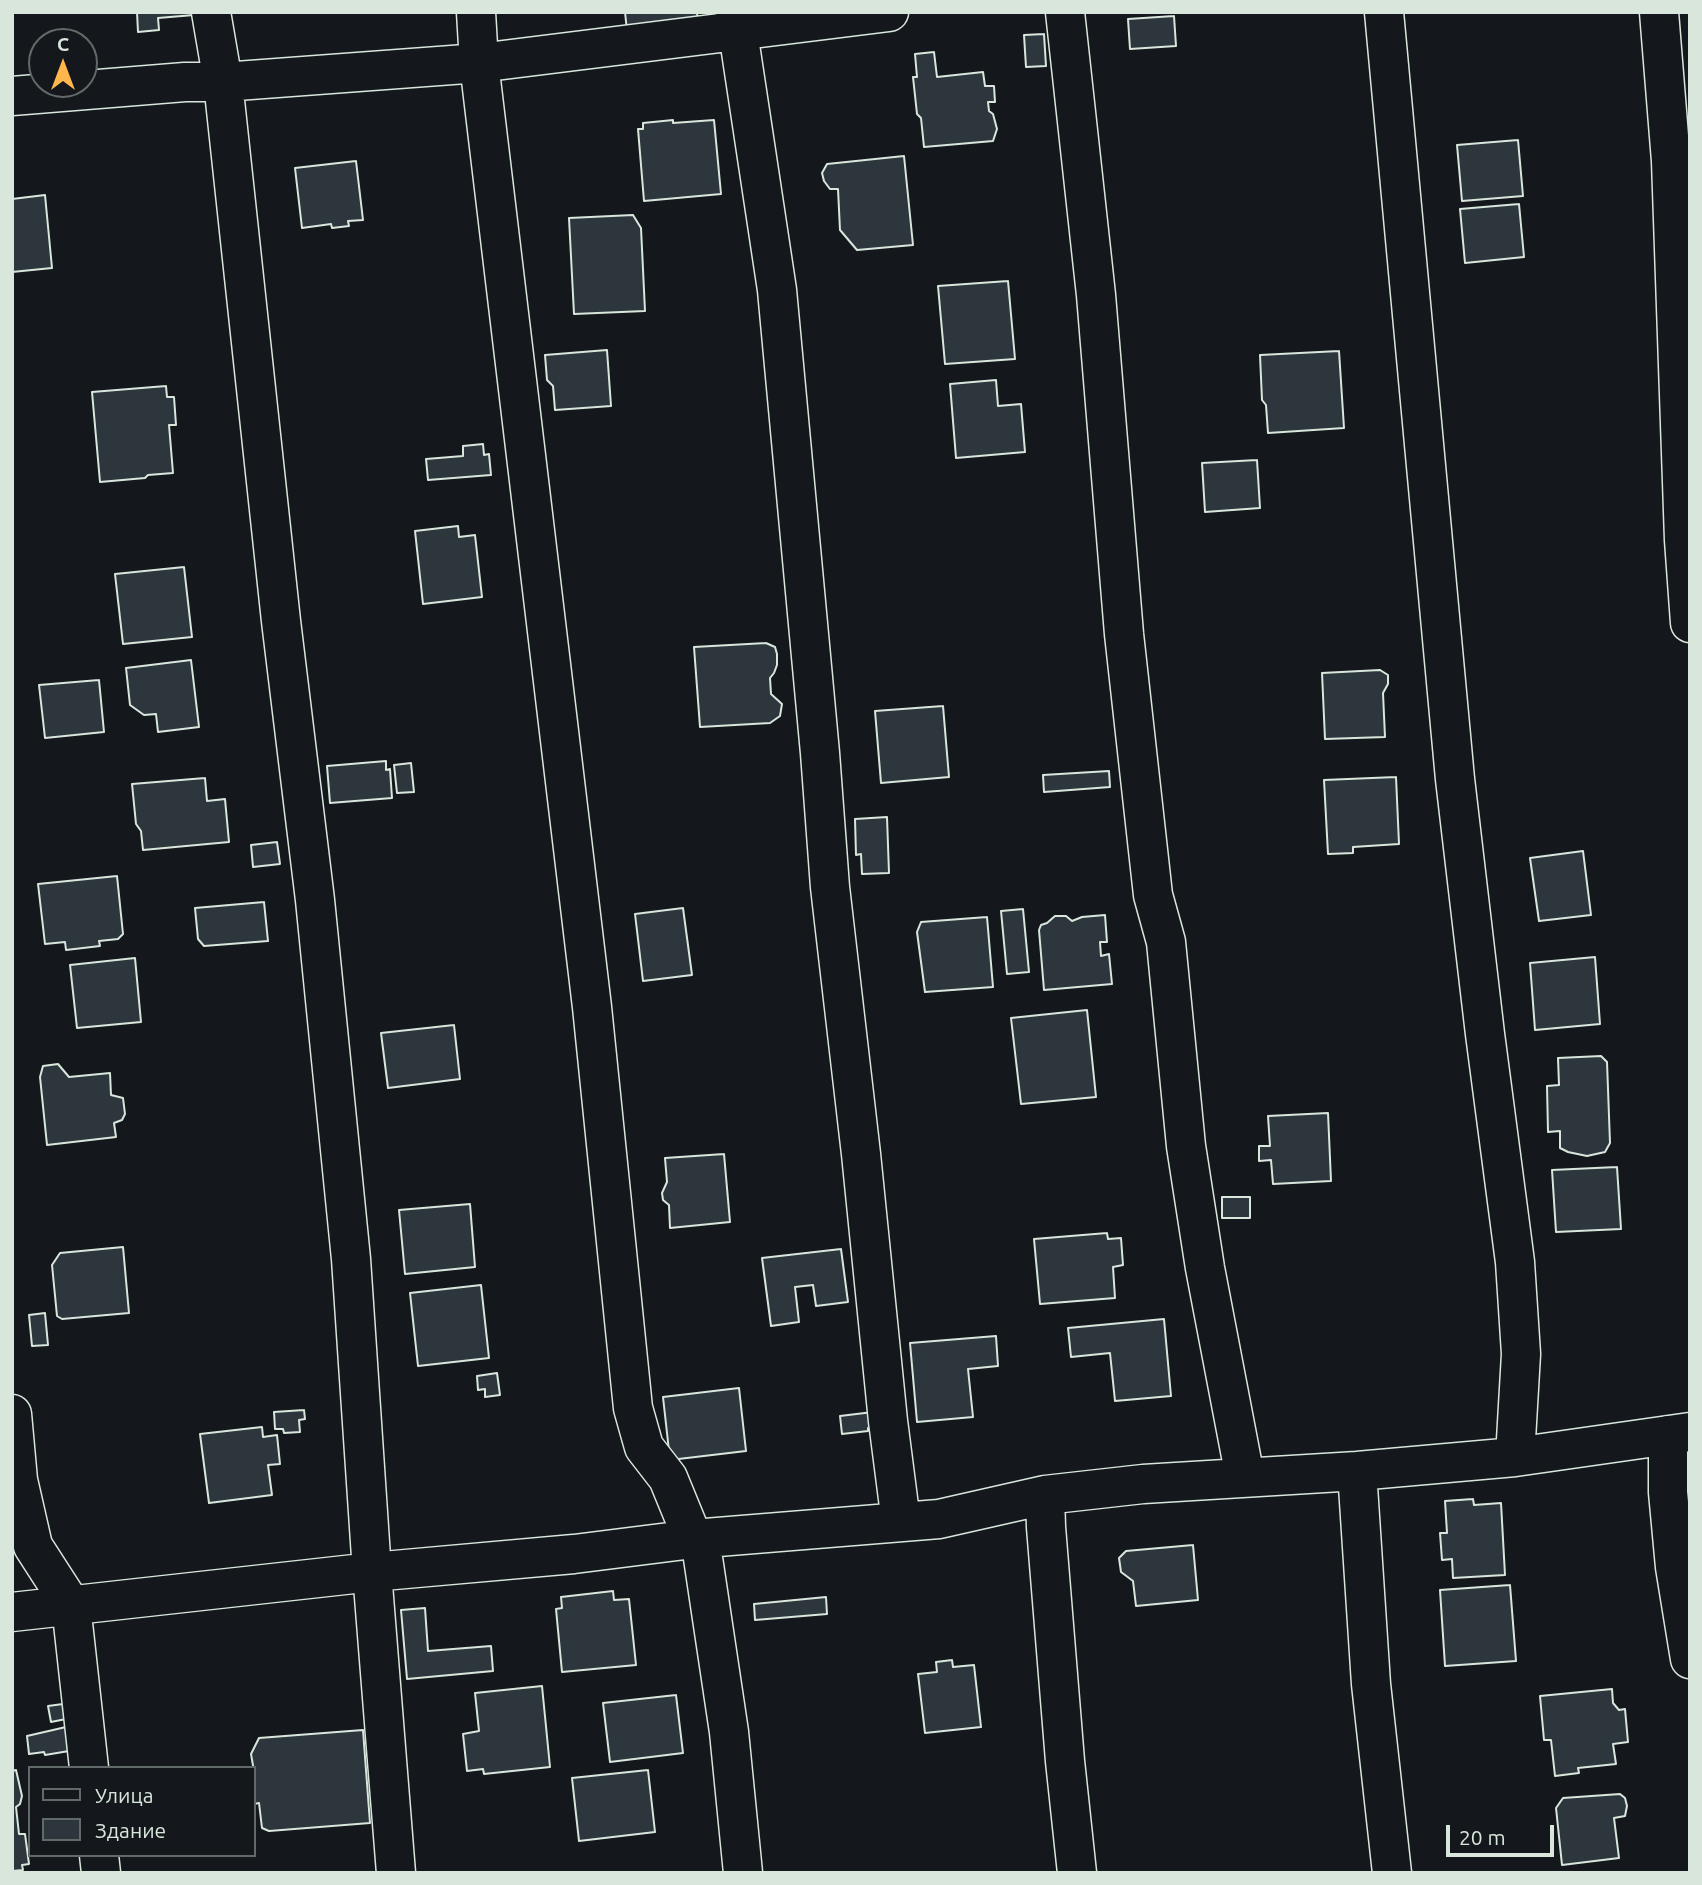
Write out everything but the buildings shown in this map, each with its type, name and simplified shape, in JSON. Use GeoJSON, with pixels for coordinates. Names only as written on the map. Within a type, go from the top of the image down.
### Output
{"type":"FeatureCollection","features":[{"type":"Feature","properties":{"kind":"street"},"geometry":{"type":"LineString","coordinates":[[211,12],[223,82],[281,621],[315,900],[351,1259],[396,1873]]}},
{"type":"Feature","properties":{"kind":"street"},"geometry":{"type":"LineString","coordinates":[[476,12],[479,63],[592,1007],[632,1408],[643,1447],[668,1478],[696,1538],[729,1732],[743,1873]]}},
{"type":"Feature","properties":{"kind":"street"},"geometry":{"type":"LineString","coordinates":[[12,96],[479,63],[736,22],[889,12]]}},
{"type":"Feature","properties":{"kind":"street"},"geometry":{"type":"LineString","coordinates":[[1065,12],[1096,295],[1124,634],[1153,895],[1166,942],[1186,1146],[1205,1268],[1245,1477]]}},
{"type":"Feature","properties":{"kind":"street"},"geometry":{"type":"LineString","coordinates":[[1384,12],[1455,779],[1515,1262],[1521,1354],[1516,1457]]}},
{"type":"Feature","properties":{"kind":"street"},"geometry":{"type":"LineString","coordinates":[[1659,12],[1671,161],[1684,540],[1690,623]]}},
{"type":"Feature","properties":{"kind":"street"},"geometry":{"type":"LineString","coordinates":[[736,22],[776,290],[814,685],[830,887],[901,1522]]}},
{"type":"Feature","properties":{"kind":"street"},"geometry":{"type":"LineString","coordinates":[[12,1415],[18,1480],[33,1546],[71,1605],[89,1766]]}},
{"type":"Feature","properties":{"kind":"street"},"geometry":{"type":"LineString","coordinates":[[12,1612],[696,1538],[939,1519],[1045,1495],[1143,1484],[1357,1471],[1516,1457],[1679,1434],[1668,1492],[1674,1554],[1690,1659]]}},
{"type":"Feature","properties":{"kind":"street"},"geometry":{"type":"LineString","coordinates":[[1357,1471],[1371,1684],[1392,1873]]}},
{"type":"Feature","properties":{"kind":"street"},"geometry":{"type":"LineString","coordinates":[[1045,1495],[1065,1761],[1077,1873]]}}]}
